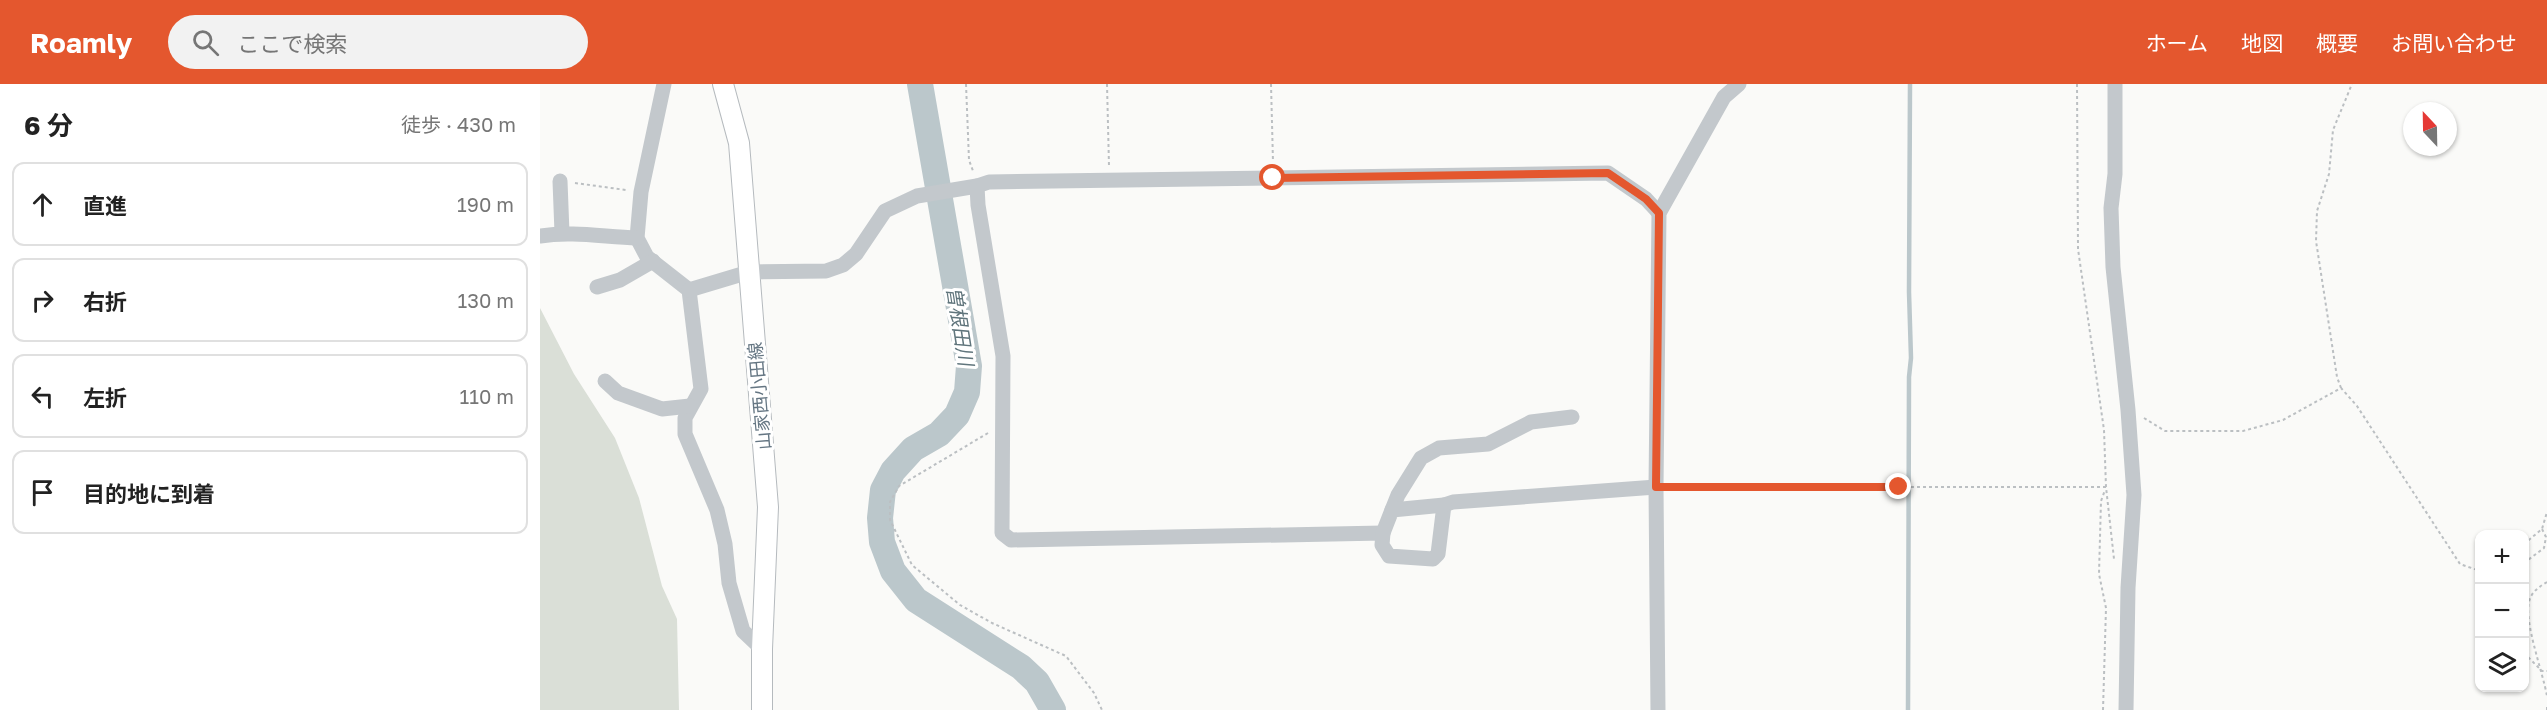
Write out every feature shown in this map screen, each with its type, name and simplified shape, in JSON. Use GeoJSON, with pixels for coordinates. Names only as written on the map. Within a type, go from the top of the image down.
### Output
{"type":"FeatureCollection","features":[{"type":"Feature","properties":{"kind":"main road","name":"山家西小田線"},"geometry":{"type":"LineString","coordinates":[[723,84],[739,143],[768,507],[762,649],[762,710]]}},
{"type":"Feature","properties":{"kind":"street"},"geometry":{"type":"LineString","coordinates":[[664,84],[641,192],[637,238],[647,256],[689,290],[701,388],[698,398],[690,406],[685,418],[686,434],[717,510],[725,544],[732,593],[743,631],[762,649]]}},
{"type":"Feature","properties":{"kind":"street"},"geometry":{"type":"LineString","coordinates":[[1658,710],[1656,487],[1659,213],[1724,97],[1739,84]]}},
{"type":"Feature","properties":{"kind":"street"},"geometry":{"type":"LineString","coordinates":[[2115,84],[2115,174],[2111,208],[2113,267],[2128,410],[2134,495],[2128,588],[2126,710]]}},
{"type":"Feature","properties":{"kind":"street"},"geometry":{"type":"LineString","coordinates":[[689,290],[749,272],[826,271],[843,265],[856,254],[885,211],[917,196],[972,188],[989,183],[1608,173],[1646,199],[1659,213]]}},
{"type":"Feature","properties":{"kind":"street"},"geometry":{"type":"LineString","coordinates":[[560,181],[562,233]]}},
{"type":"Feature","properties":{"kind":"street"},"geometry":{"type":"LineString","coordinates":[[972,188],[978,205],[1003,356],[1002,533],[1011,540],[1383,533]]}},
{"type":"Feature","properties":{"kind":"street"},"geometry":{"type":"LineString","coordinates":[[540,236],[562,233],[637,238]]}},
{"type":"Feature","properties":{"kind":"street"},"geometry":{"type":"LineString","coordinates":[[597,287],[620,280],[653,261]]}},
{"type":"Feature","properties":{"kind":"street"},"geometry":{"type":"LineString","coordinates":[[605,381],[618,393],[662,409],[690,406]]}},
{"type":"Feature","properties":{"kind":"street"},"geometry":{"type":"LineString","coordinates":[[1444,505],[1438,554],[1432,559],[1389,556],[1382,545],[1383,533],[1398,495],[1421,458],[1439,448],[1488,444],[1531,422],[1572,417]]}},
{"type":"Feature","properties":{"kind":"street"},"geometry":{"type":"LineString","coordinates":[[1392,510],[1444,505],[1453,502],[1656,487]]}},
{"type":"Feature","properties":{"kind":"path"},"geometry":{"type":"LineString","coordinates":[[966,84],[972,188]]}},
{"type":"Feature","properties":{"kind":"path"},"geometry":{"type":"LineString","coordinates":[[1107,84],[1109,181]]}},
{"type":"Feature","properties":{"kind":"path"},"geometry":{"type":"LineString","coordinates":[[1271,84],[1273,178]]}},
{"type":"Feature","properties":{"kind":"path"},"geometry":{"type":"LineString","coordinates":[[2077,84],[2078,249],[2104,430],[2106,487],[2115,563]]}},
{"type":"Feature","properties":{"kind":"path"},"geometry":{"type":"LineString","coordinates":[[2352,84],[2333,130],[2329,174],[2317,211],[2316,242],[2337,376],[2341,388],[2357,406],[2389,459],[2424,506],[2460,564],[2475,569]]}},
{"type":"Feature","properties":{"kind":"path"},"geometry":{"type":"LineString","coordinates":[[560,181],[641,192]]}},
{"type":"Feature","properties":{"kind":"path"},"geometry":{"type":"LineString","coordinates":[[2128,410],[2165,431],[2243,430],[2283,420],[2341,388]]}},
{"type":"Feature","properties":{"kind":"path"},"geometry":{"type":"LineString","coordinates":[[1004,420],[978,440],[899,486],[890,502],[890,520],[912,566],[960,605],[992,623],[1066,656],[1094,693],[1102,710]]}},
{"type":"Feature","properties":{"kind":"path"},"geometry":{"type":"LineString","coordinates":[[1656,487],[2106,487]]}},
{"type":"Feature","properties":{"kind":"path"},"geometry":{"type":"LineString","coordinates":[[2103,710],[2106,608],[2098,574],[2101,501],[2106,487]]}},
{"type":"Feature","properties":{"kind":"path"},"geometry":{"type":"LineString","coordinates":[[2529,540],[2542,529],[2547,512]]}},
{"type":"Feature","properties":{"kind":"path"},"geometry":{"type":"LineString","coordinates":[[2529,559],[2544,548],[2546,537],[2542,529]]}},
{"type":"Feature","properties":{"kind":"path"},"geometry":{"type":"LineString","coordinates":[[2547,582],[2534,590],[2528,603],[2530,629],[2547,696]]}},
{"type":"Feature","properties":{"kind":"path"},"geometry":{"type":"LineString","coordinates":[[2529,658],[2542,670],[2547,671]]}},
{"type":"Feature","properties":{"kind":"shaded area"},"geometry":{"type":"Polygon","coordinates":[[[540,308],[574,374],[615,438],[639,498],[662,586],[677,619],[679,710],[540,710],[540,308]]]}},
{"type":"Feature","properties":{"kind":"waterway","name":"曽根田川"},"geometry":{"type":"LineString","coordinates":[[920,84],[969,366],[967,392],[957,415],[939,434],[913,449],[893,471],[883,490],[880,518],[882,542],[893,571],[916,600],[1021,667],[1037,682],[1053,710]]}},
{"type":"Feature","properties":{"kind":"waterway"},"geometry":{"type":"LineString","coordinates":[[1908,710],[1909,377],[1911,358],[1910,84]]}},
{"type":"Feature","properties":{"kind":"route"},"geometry":{"type":"LineString","coordinates":[[1273,178],[1608,173],[1646,199],[1659,213],[1656,487],[1899,487]]}}]}
